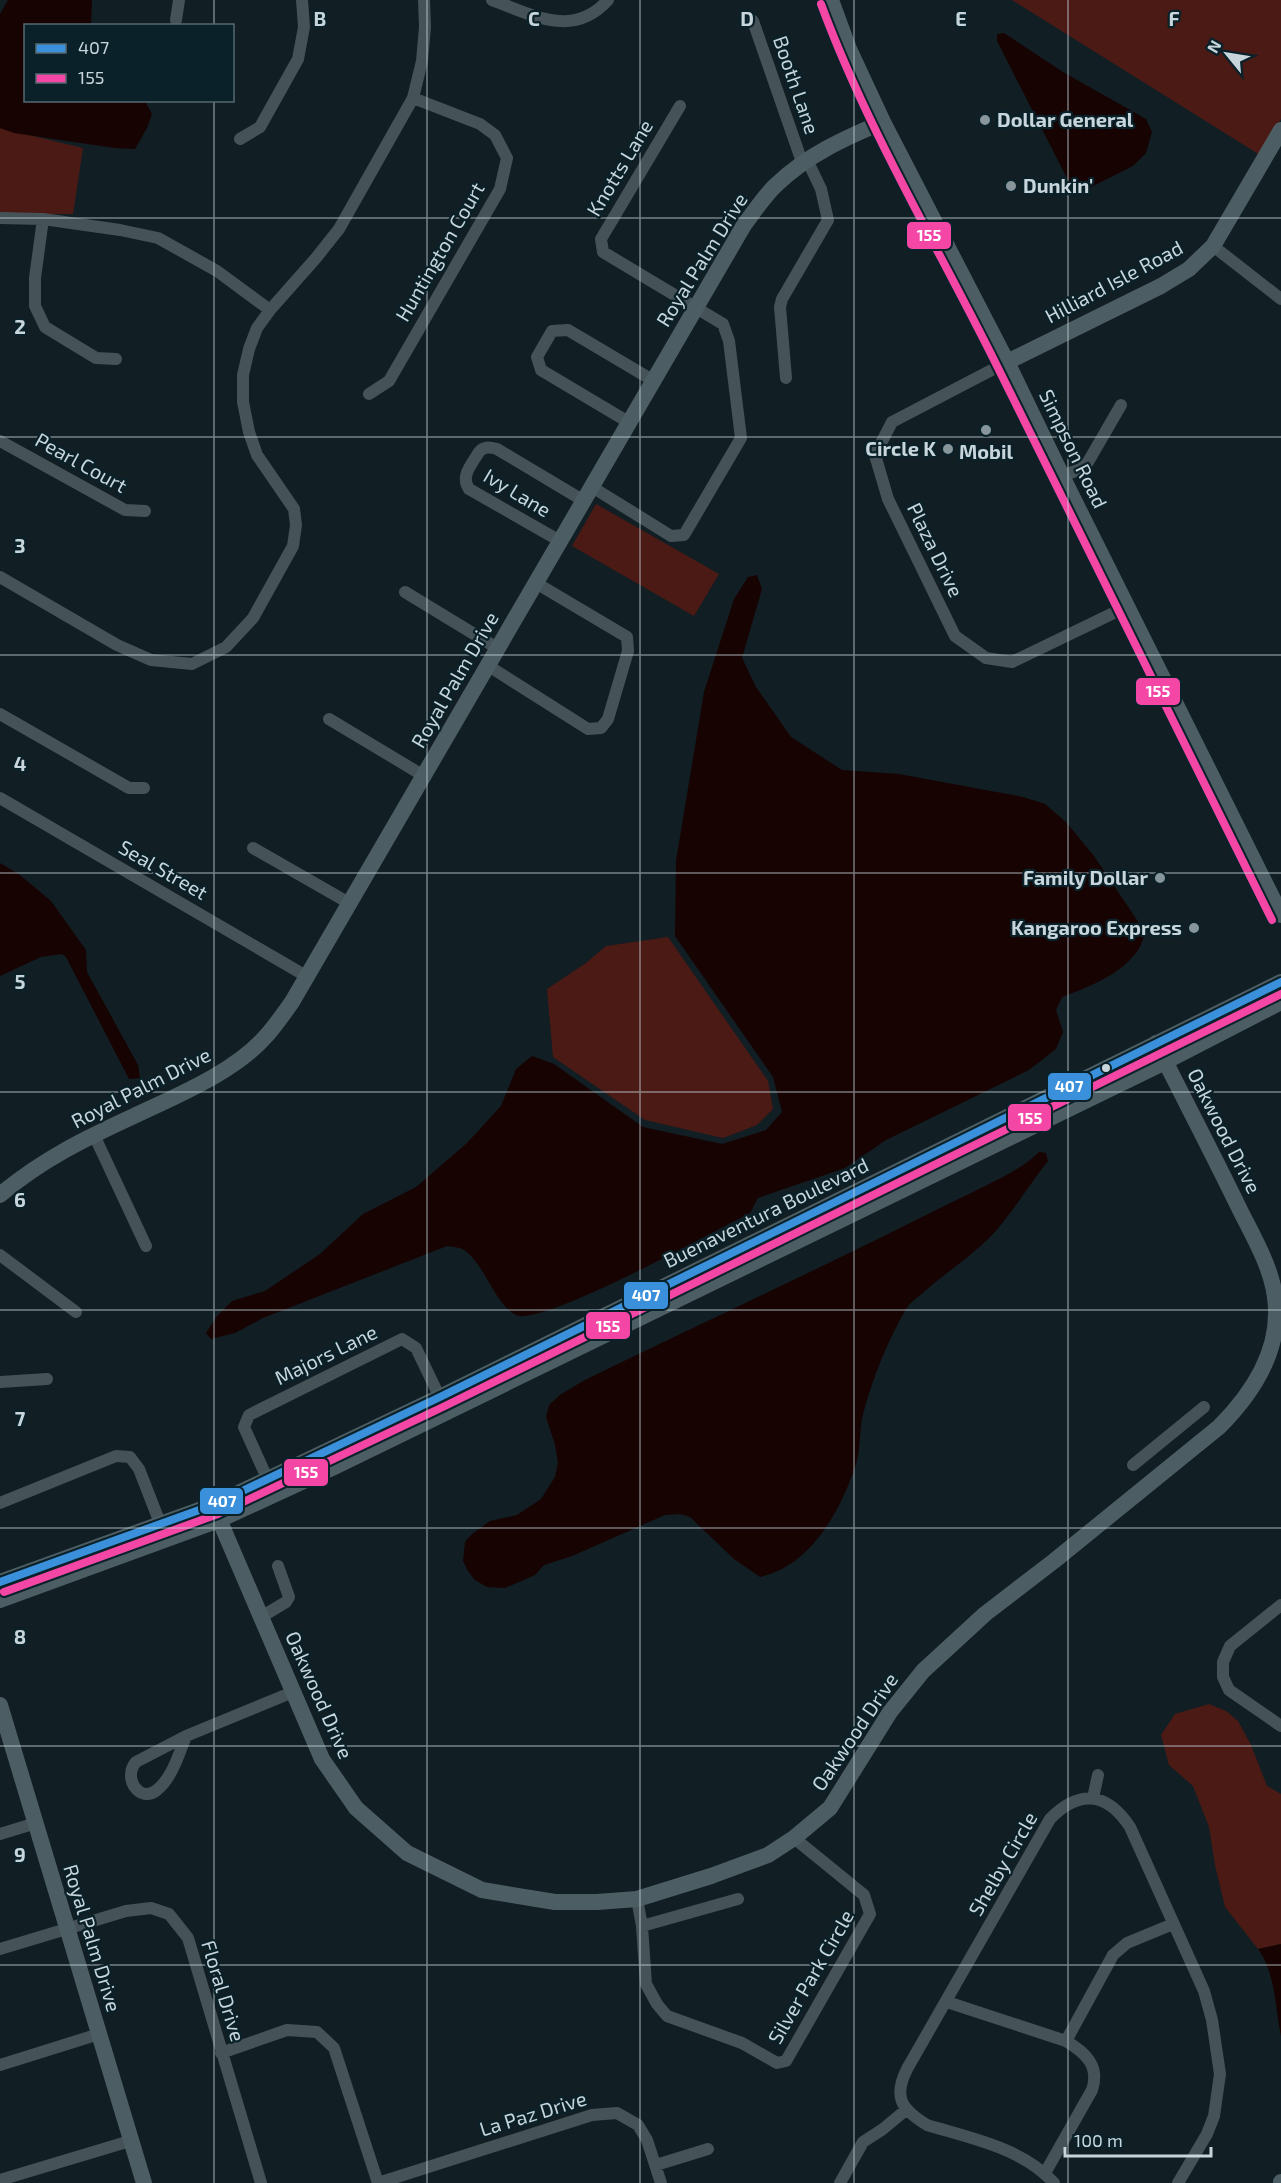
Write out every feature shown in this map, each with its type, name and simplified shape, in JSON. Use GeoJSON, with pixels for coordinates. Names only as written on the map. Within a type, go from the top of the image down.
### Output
{"type":"FeatureCollection","features":[{"type":"Feature","properties":{"kind":"street"},"geometry":{"type":"LineString","coordinates":[[176,20],[179,0]]}},
{"type":"Feature","properties":{"kind":"street"},"geometry":{"type":"LineString","coordinates":[[240,138],[260,127],[298,59],[304,27],[302,0]]}},
{"type":"Feature","properties":{"kind":"street"},"geometry":{"type":"LineString","coordinates":[[0,577],[117,645],[150,660],[192,664],[226,647],[253,618],[293,546],[296,525],[294,509],[257,455],[249,432],[243,402],[243,375],[249,350],[257,328],[270,310],[339,229],[413,98],[422,61],[425,27],[424,0]]}},
{"type":"Feature","properties":{"kind":"street"},"geometry":{"type":"LineString","coordinates":[[492,0],[550,21],[574,21],[599,10],[608,0]]}},
{"type":"Feature","properties":{"kind":"street","name":"Simpson Road"},"geometry":{"type":"LineString","coordinates":[[831,0],[849,49],[883,122],[1007,362],[1281,915]]}},
{"type":"Feature","properties":{"kind":"street","name":"Booth Lane"},"geometry":{"type":"LineString","coordinates":[[753,21],[802,162],[809,164],[821,189],[828,219],[780,307],[786,378]]}},
{"type":"Feature","properties":{"kind":"street","name":"Huntington Court"},"geometry":{"type":"LineString","coordinates":[[369,394],[389,381],[500,189],[507,158],[495,135],[480,124],[413,98]]}},
{"type":"Feature","properties":{"kind":"street","name":"Knotts Lane"},"geometry":{"type":"LineString","coordinates":[[680,106],[601,239],[603,252],[696,307]]}},
{"type":"Feature","properties":{"kind":"street","name":"Royal Palm Drive"},"geometry":{"type":"LineString","coordinates":[[0,1195],[26,1173],[94,1135],[197,1087],[236,1062],[266,1036],[292,1002],[744,225],[774,186],[802,162],[843,139],[883,122]]}},
{"type":"Feature","properties":{"kind":"street","name":"Hilliard Isle Road"},"geometry":{"type":"LineString","coordinates":[[1007,362],[1161,286],[1189,269],[1213,246],[1281,130]]}},
{"type":"Feature","properties":{"kind":"street"},"geometry":{"type":"LineString","coordinates":[[0,218],[43,219],[158,238],[217,271],[270,310]]}},
{"type":"Feature","properties":{"kind":"street"},"geometry":{"type":"LineString","coordinates":[[43,219],[35,279],[35,306],[45,327],[96,358],[116,359]]}},
{"type":"Feature","properties":{"kind":"street"},"geometry":{"type":"LineString","coordinates":[[1213,246],[1281,299]]}},
{"type":"Feature","properties":{"kind":"street"},"geometry":{"type":"LineString","coordinates":[[587,494],[671,536],[684,535],[741,438],[729,341],[723,324],[696,307]]}},
{"type":"Feature","properties":{"kind":"street"},"geometry":{"type":"LineString","coordinates":[[630,423],[541,370],[537,357],[552,331],[568,330],[654,381]]}},
{"type":"Feature","properties":{"kind":"street","name":"Plaza Drive"},"geometry":{"type":"LineString","coordinates":[[1007,362],[892,422],[875,455],[888,499],[955,636],[986,658],[1012,662],[1128,606]]}},
{"type":"Feature","properties":{"kind":"street"},"geometry":{"type":"LineString","coordinates":[[1062,476],[1081,469],[1088,462],[1121,405]]}},
{"type":"Feature","properties":{"kind":"street","name":"Pearl Court"},"geometry":{"type":"LineString","coordinates":[[0,441],[125,510],[145,511]]}},
{"type":"Feature","properties":{"kind":"street","name":"Ivy Lane"},"geometry":{"type":"LineString","coordinates":[[560,541],[469,489],[465,483],[465,476],[482,448],[489,447],[587,494]]}},
{"type":"Feature","properties":{"kind":"street"},"geometry":{"type":"LineString","coordinates":[[487,665],[588,729],[601,728],[608,719],[628,651],[627,637],[536,583]]}},
{"type":"Feature","properties":{"kind":"street"},"geometry":{"type":"LineString","coordinates":[[405,592],[497,648]]}},
{"type":"Feature","properties":{"kind":"street"},"geometry":{"type":"LineString","coordinates":[[0,714],[129,788],[144,788]]}},
{"type":"Feature","properties":{"kind":"street"},"geometry":{"type":"LineString","coordinates":[[329,718],[424,776]]}},
{"type":"Feature","properties":{"kind":"street","name":"Seal Street"},"geometry":{"type":"LineString","coordinates":[[0,798],[306,976]]}},
{"type":"Feature","properties":{"kind":"street"},"geometry":{"type":"LineString","coordinates":[[253,848],[349,903]]}},
{"type":"Feature","properties":{"kind":"street","name":"Buenaventura Boulevard"},"geometry":{"type":"LineString","coordinates":[[0,1582],[39,1570],[160,1523],[216,1512],[267,1478],[461,1387],[1281,982]]}},
{"type":"Feature","properties":{"kind":"street","name":"Buenaventura Boulevard"},"geometry":{"type":"LineString","coordinates":[[0,1600],[216,1512],[469,1403],[1166,1062],[1281,1002]]}},
{"type":"Feature","properties":{"kind":"street","name":"Oakwood Drive"},"geometry":{"type":"LineString","coordinates":[[216,1512],[322,1760],[356,1808],[407,1853],[482,1890],[555,1902],[637,1899],[768,1855],[794,1838],[830,1808],[890,1712],[923,1671],[985,1614],[1219,1427],[1235,1412],[1260,1377],[1274,1340],[1276,1307],[1270,1278],[1234,1197],[1156,1043]]}},
{"type":"Feature","properties":{"kind":"street"},"geometry":{"type":"LineString","coordinates":[[94,1135],[146,1246]]}},
{"type":"Feature","properties":{"kind":"street"},"geometry":{"type":"LineString","coordinates":[[0,1255],[76,1312]]}},
{"type":"Feature","properties":{"kind":"street","name":"Majors Lane"},"geometry":{"type":"LineString","coordinates":[[267,1478],[244,1427],[249,1415],[402,1339],[416,1348],[447,1413]]}},
{"type":"Feature","properties":{"kind":"street"},"geometry":{"type":"LineString","coordinates":[[0,1382],[47,1379]]}},
{"type":"Feature","properties":{"kind":"street"},"geometry":{"type":"LineString","coordinates":[[461,1387],[469,1403]]}},
{"type":"Feature","properties":{"kind":"street"},"geometry":{"type":"LineString","coordinates":[[1133,1465],[1204,1407]]}},
{"type":"Feature","properties":{"kind":"street"},"geometry":{"type":"LineString","coordinates":[[0,1503],[116,1456],[130,1457],[139,1469],[160,1523]]}},
{"type":"Feature","properties":{"kind":"street"},"geometry":{"type":"LineString","coordinates":[[261,1617],[286,1602],[289,1597],[278,1566]]}},
{"type":"Feature","properties":{"kind":"street"},"geometry":{"type":"LineString","coordinates":[[1281,1605],[1230,1646],[1223,1662],[1223,1677],[1229,1690],[1281,1726]]}},
{"type":"Feature","properties":{"kind":"street"},"geometry":{"type":"LineString","coordinates":[[186,1736],[176,1761],[157,1790],[151,1794],[143,1794],[135,1788],[130,1776],[131,1768],[136,1762],[186,1736],[293,1692]]}},
{"type":"Feature","properties":{"kind":"street","name":"Royal Palm Drive"},"geometry":{"type":"LineString","coordinates":[[1,1714],[144,2183]]}},
{"type":"Feature","properties":{"kind":"street"},"geometry":{"type":"LineString","coordinates":[[1098,1775],[1093,1798],[1107,1803],[1130,1827],[1204,1991],[1212,2020],[1220,2074],[1214,2116],[1207,2134],[1179,2183]]}},
{"type":"Feature","properties":{"kind":"street","name":"Shelby Circle"},"geometry":{"type":"LineString","coordinates":[[907,2109],[900,2096],[902,2080],[1050,1819],[1071,1802],[1093,1798]]}},
{"type":"Feature","properties":{"kind":"street"},"geometry":{"type":"LineString","coordinates":[[0,1834],[36,1823]]}},
{"type":"Feature","properties":{"kind":"street","name":"Silver Park Circle"},"geometry":{"type":"LineString","coordinates":[[637,1899],[642,1926],[646,1984],[667,2016],[742,2043],[777,2063],[786,2061],[870,1914],[864,1895],[794,1838]]}},
{"type":"Feature","properties":{"kind":"street"},"geometry":{"type":"LineString","coordinates":[[642,1926],[738,1899]]}},
{"type":"Feature","properties":{"kind":"street","name":"Floral Drive"},"geometry":{"type":"LineString","coordinates":[[0,1949],[126,1911],[151,1908],[169,1914],[188,1938],[261,2183]]}},
{"type":"Feature","properties":{"kind":"street"},"geometry":{"type":"LineString","coordinates":[[1066,2041],[1113,1955],[1127,1944],[1173,1924]]}},
{"type":"Feature","properties":{"kind":"street"},"geometry":{"type":"LineString","coordinates":[[947,2002],[1066,2041],[1087,2055],[1095,2071],[1092,2090],[1045,2173]]}},
{"type":"Feature","properties":{"kind":"street"},"geometry":{"type":"LineString","coordinates":[[221,2053],[287,2030],[317,2032],[334,2048],[378,2183]]}},
{"type":"Feature","properties":{"kind":"street"},"geometry":{"type":"LineString","coordinates":[[0,2065],[99,2034]]}},
{"type":"Feature","properties":{"kind":"street"},"geometry":{"type":"LineString","coordinates":[[840,2183],[863,2142],[884,2129],[907,2109],[927,2125],[1007,2151],[1045,2173],[1054,2183]]}},
{"type":"Feature","properties":{"kind":"street","name":"La Paz Drive"},"geometry":{"type":"LineString","coordinates":[[378,2183],[592,2115],[616,2113],[638,2125],[647,2140],[661,2183]]}},
{"type":"Feature","properties":{"kind":"street"},"geometry":{"type":"LineString","coordinates":[[0,2180],[130,2141]]}},
{"type":"Feature","properties":{"kind":"street"},"geometry":{"type":"LineString","coordinates":[[656,2165],[708,2149]]}},
{"type":"Feature","properties":{"kind":"shaded area"},"geometry":{"type":"Polygon","coordinates":[[[8,0],[92,0],[91,24],[24,24],[24,102],[146,102],[152,114],[135,149],[14,133],[0,128],[0,14],[8,0]]]}},
{"type":"Feature","properties":{"kind":"shaded area"},"geometry":{"type":"Polygon","coordinates":[[[1012,0],[1281,0],[1281,119],[1260,155],[1012,0]]]}},
{"type":"Feature","properties":{"kind":"shaded area"},"geometry":{"type":"Polygon","coordinates":[[[1004,33],[1063,72],[1146,119],[1152,132],[1146,153],[1133,166],[1087,189],[1080,192],[1071,186],[997,41],[997,34],[1004,33]]]}},
{"type":"Feature","properties":{"kind":"shaded area"},"geometry":{"type":"Polygon","coordinates":[[[0,128],[83,148],[73,214],[0,214],[0,128]]]}},
{"type":"Feature","properties":{"kind":"shaded area"},"geometry":{"type":"Polygon","coordinates":[[[596,504],[719,574],[694,616],[572,546],[596,504]]]}},
{"type":"Feature","properties":{"kind":"shaded area"},"geometry":{"type":"Polygon","coordinates":[[[757,575],[762,589],[742,658],[756,687],[791,737],[842,770],[899,774],[1023,797],[1045,804],[1066,822],[1094,856],[1145,932],[1134,956],[1100,981],[1062,997],[1056,1010],[1063,1032],[1056,1049],[1029,1070],[886,1140],[845,1168],[758,1198],[750,1213],[630,1275],[559,1307],[532,1315],[516,1315],[502,1303],[471,1256],[462,1249],[447,1246],[263,1318],[235,1333],[211,1339],[206,1333],[217,1316],[232,1301],[265,1291],[320,1254],[363,1214],[416,1187],[467,1143],[501,1106],[516,1069],[532,1056],[554,1064],[643,1127],[722,1144],[766,1130],[782,1112],[773,1077],[675,936],[676,861],[704,692],[734,599],[748,577],[757,575]]]}},
{"type":"Feature","properties":{"kind":"shaded area"},"geometry":{"type":"Polygon","coordinates":[[[0,863],[20,875],[51,901],[86,950],[87,972],[138,1065],[140,1078],[129,1079],[66,957],[62,954],[41,957],[0,976],[0,863]]]}},
{"type":"Feature","properties":{"kind":"shaded area"},"geometry":{"type":"Polygon","coordinates":[[[668,937],[768,1081],[773,1109],[757,1125],[723,1138],[645,1120],[553,1057],[547,989],[586,963],[606,946],[668,937]]]}},
{"type":"Feature","properties":{"kind":"shaded area"},"geometry":{"type":"Polygon","coordinates":[[[1039,1152],[1046,1153],[1048,1161],[1000,1226],[977,1249],[906,1309],[881,1360],[871,1387],[863,1414],[856,1464],[842,1500],[822,1534],[794,1561],[778,1571],[760,1577],[734,1559],[690,1517],[680,1514],[665,1515],[572,1556],[544,1565],[535,1575],[505,1588],[487,1587],[475,1580],[468,1571],[463,1561],[465,1542],[472,1534],[490,1521],[517,1515],[541,1499],[555,1477],[558,1462],[546,1417],[549,1405],[560,1395],[583,1381],[996,1181],[1022,1166],[1039,1152]]]}},
{"type":"Feature","properties":{"kind":"shaded area"},"geometry":{"type":"Polygon","coordinates":[[[1209,1704],[1226,1711],[1238,1721],[1251,1745],[1267,1786],[1281,1794],[1281,1944],[1258,1949],[1225,1907],[1209,1827],[1193,1786],[1169,1765],[1161,1735],[1175,1714],[1209,1704]]]}},
{"type":"Feature","properties":{"kind":"shaded area"},"geometry":{"type":"Polygon","coordinates":[[[1281,1944],[1281,2036],[1272,1980],[1258,1949],[1281,1944]]]}},
{"type":"Feature","properties":{"kind":"transit line","name":"155"},"geometry":{"type":"LineString","coordinates":[[821,4],[882,143],[998,368],[1272,920]]}},
{"type":"Feature","properties":{"kind":"transit line","name":"407"},"geometry":{"type":"LineString","coordinates":[[0,1582],[213,1505],[440,1397],[1281,982]]}},
{"type":"Feature","properties":{"kind":"transit line","name":"155"},"geometry":{"type":"LineString","coordinates":[[4,1592],[218,1514],[445,1406],[1281,994]]}},
{"type":"Feature","properties":{"kind":"place","name":"Dollar General"},"geometry":{"type":"Point","coordinates":[985,120]}},
{"type":"Feature","properties":{"kind":"place","name":"Dunkin'"},"geometry":{"type":"Point","coordinates":[1011,186]}},
{"type":"Feature","properties":{"kind":"place","name":"Mobil"},"geometry":{"type":"Point","coordinates":[986,430]}},
{"type":"Feature","properties":{"kind":"place","name":"Circle K"},"geometry":{"type":"Point","coordinates":[948,449]}},
{"type":"Feature","properties":{"kind":"place","name":"Family Dollar"},"geometry":{"type":"Point","coordinates":[1160,878]}},
{"type":"Feature","properties":{"kind":"place","name":"Kangaroo Express"},"geometry":{"type":"Point","coordinates":[1194,928]}}]}
